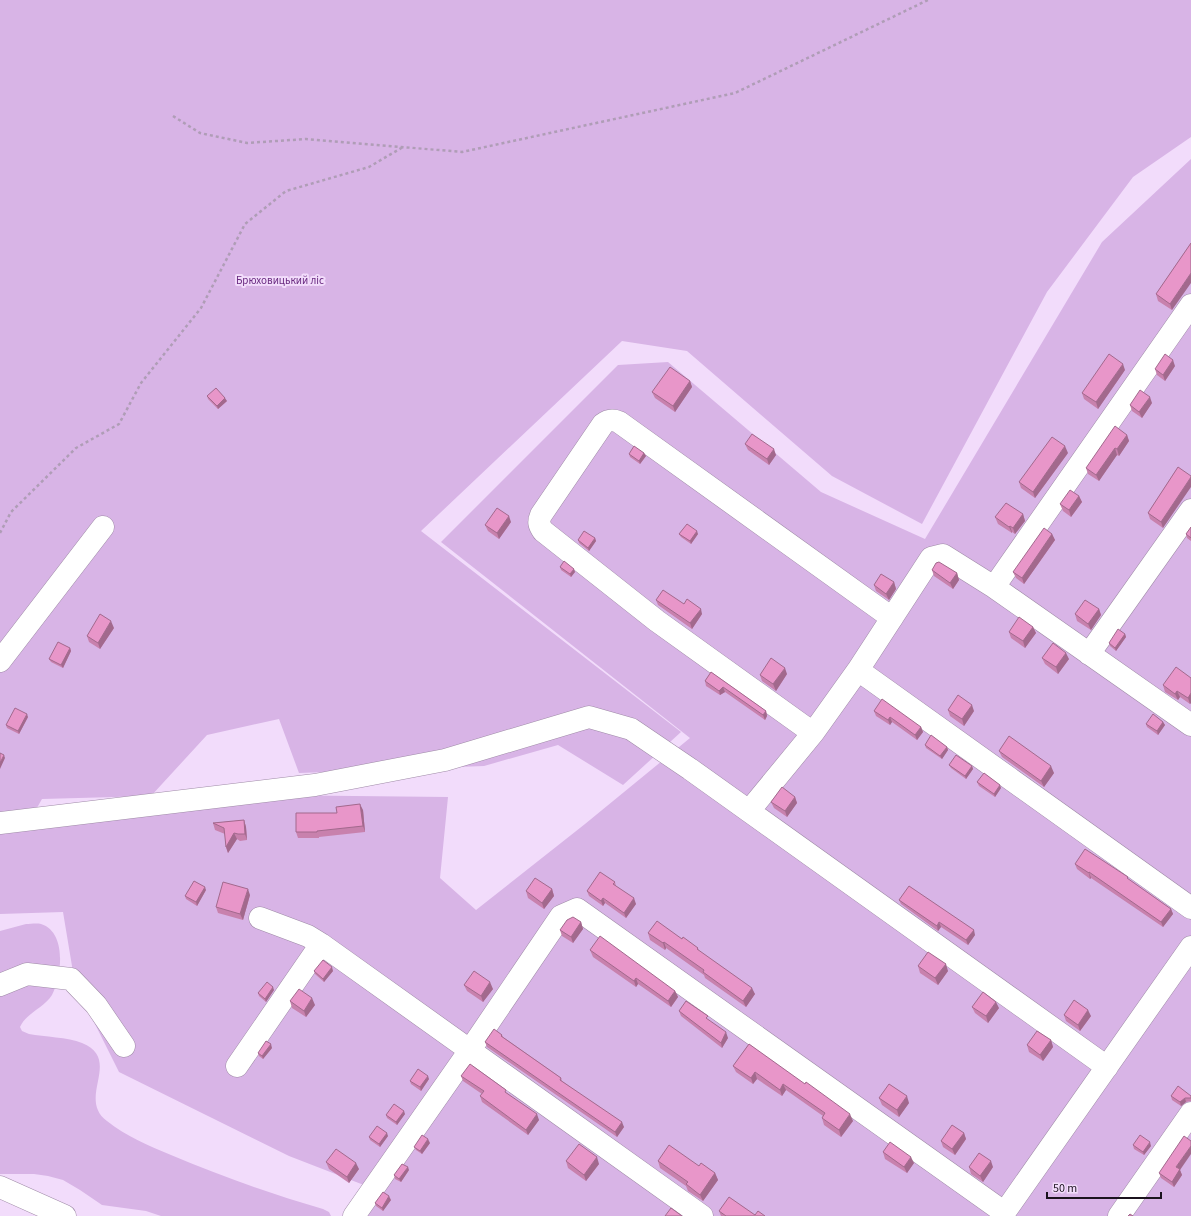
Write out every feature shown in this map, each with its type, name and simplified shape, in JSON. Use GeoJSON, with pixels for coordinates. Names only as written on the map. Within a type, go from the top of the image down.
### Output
{"type":"FeatureCollection","features":[{"type":"Feature","properties":{"kind":"street"},"geometry":{"type":"LineString","coordinates":[[994,587],[1191,305]]}},
{"type":"Feature","properties":{"kind":"street"},"geometry":{"type":"LineString","coordinates":[[813,734],[656,621],[543,531],[539,521],[541,515],[603,424],[607,421],[613,420],[619,422],[892,618]]}},
{"type":"Feature","properties":{"kind":"street"},"geometry":{"type":"LineString","coordinates":[[1089,654],[1191,510]]}},
{"type":"Feature","properties":{"kind":"street"},"geometry":{"type":"LineString","coordinates":[[0,661],[103,527]]}},
{"type":"Feature","properties":{"kind":"street"},"geometry":{"type":"LineString","coordinates":[[749,811],[813,734],[858,670],[932,558],[943,555],[994,587],[1089,654],[1190,721]]}},
{"type":"Feature","properties":{"kind":"street"},"geometry":{"type":"LineString","coordinates":[[858,670],[1191,908]]}},
{"type":"Feature","properties":{"kind":"street"},"geometry":{"type":"LineString","coordinates":[[0,823],[315,785],[445,760],[589,717],[631,729],[749,811],[1107,1067]]}},
{"type":"Feature","properties":{"kind":"street"},"geometry":{"type":"LineString","coordinates":[[354,1216],[470,1050],[561,916],[577,909],[1004,1214],[1191,947]]}},
{"type":"Feature","properties":{"kind":"street"},"geometry":{"type":"LineString","coordinates":[[260,918],[308,936],[321,944],[702,1216]]}},
{"type":"Feature","properties":{"kind":"street"},"geometry":{"type":"LineString","coordinates":[[237,1066],[321,944]]}},
{"type":"Feature","properties":{"kind":"street"},"geometry":{"type":"LineString","coordinates":[[0,985],[27,974],[71,979],[96,1005],[124,1046]]}},
{"type":"Feature","properties":{"kind":"street"},"geometry":{"type":"LineString","coordinates":[[1119,1216],[1191,1113]]}},
{"type":"Feature","properties":{"kind":"street"},"geometry":{"type":"LineString","coordinates":[[0,1187],[65,1216]]}},
{"type":"Feature","properties":{"kind":"path"},"geometry":{"type":"LineString","coordinates":[[173,116],[200,133],[247,143],[306,139],[462,152],[735,93],[928,0]]}},
{"type":"Feature","properties":{"kind":"path"},"geometry":{"type":"LineString","coordinates":[[0,533],[11,512],[76,448],[119,424],[141,383],[201,308],[245,224],[286,192],[369,167],[403,147]]}},
{"type":"Feature","properties":{"kind":"green space","name":"Брюховицький ліс"},"geometry":{"type":"Polygon","coordinates":[[[0,0],[1191,0],[1191,137],[1133,177],[1047,292],[922,524],[832,476],[687,351],[622,341],[421,531],[681,732],[623,785],[558,745],[484,766],[299,773],[279,719],[207,735],[151,796],[42,799],[26,827],[260,795],[448,797],[440,878],[476,910],[585,824],[690,738],[441,542],[618,365],[668,362],[821,492],[925,539],[1102,242],[1191,159],[1191,1216],[354,1216],[369,1187],[289,1156],[119,1072],[75,984],[63,912],[0,914],[0,0]]]}},
{"type":"Feature","properties":{"kind":"green space"},"geometry":{"type":"Polygon","coordinates":[[[26,924],[41,924],[49,929],[55,936],[59,945],[60,966],[55,987],[49,1000],[26,1018],[20,1027],[22,1031],[29,1034],[76,1041],[94,1050],[99,1059],[100,1069],[96,1091],[96,1102],[99,1112],[107,1121],[130,1136],[163,1152],[246,1184],[323,1209],[329,1212],[331,1216],[161,1216],[146,1211],[102,1205],[63,1180],[48,1176],[34,1174],[0,1174],[0,931],[26,924]]]}},
{"type":"Feature","properties":{"kind":"building"},"geometry":{"type":"Polygon","coordinates":[[[1191,243],[1191,273],[1170,304],[1156,294],[1191,243]]]}},
{"type":"Feature","properties":{"kind":"building"},"geometry":{"type":"Polygon","coordinates":[[[1109,354],[1123,364],[1096,402],[1082,393],[1109,354]]]}},
{"type":"Feature","properties":{"kind":"building"},"geometry":{"type":"Polygon","coordinates":[[[1165,354],[1173,360],[1163,375],[1155,369],[1165,354]]]}},
{"type":"Feature","properties":{"kind":"building"},"geometry":{"type":"Polygon","coordinates":[[[670,367],[690,381],[673,406],[652,392],[670,367]]]}},
{"type":"Feature","properties":{"kind":"building"},"geometry":{"type":"Polygon","coordinates":[[[216,388],[225,398],[217,406],[207,396],[216,388]]]}},
{"type":"Feature","properties":{"kind":"building"},"geometry":{"type":"Polygon","coordinates":[[[1140,390],[1150,397],[1139,412],[1130,405],[1140,390]]]}},
{"type":"Feature","properties":{"kind":"building"},"geometry":{"type":"Polygon","coordinates":[[[1115,426],[1127,435],[1117,449],[1115,448],[1096,475],[1086,468],[1115,426]]]}},
{"type":"Feature","properties":{"kind":"building"},"geometry":{"type":"Polygon","coordinates":[[[752,434],[774,449],[767,459],[745,444],[752,434]]]}},
{"type":"Feature","properties":{"kind":"building"},"geometry":{"type":"Polygon","coordinates":[[[1052,437],[1065,446],[1033,492],[1019,482],[1052,437]]]}},
{"type":"Feature","properties":{"kind":"building"},"geometry":{"type":"Polygon","coordinates":[[[634,446],[644,453],[639,461],[629,454],[634,446]]]}},
{"type":"Feature","properties":{"kind":"building"},"geometry":{"type":"Polygon","coordinates":[[[1178,467],[1191,477],[1161,522],[1148,513],[1178,467]]]}},
{"type":"Feature","properties":{"kind":"building"},"geometry":{"type":"Polygon","coordinates":[[[1070,490],[1079,496],[1069,510],[1060,504],[1070,490]]]}},
{"type":"Feature","properties":{"kind":"building"},"geometry":{"type":"Polygon","coordinates":[[[1006,503],[1023,514],[1013,528],[1010,526],[1009,527],[995,517],[1006,503]]]}},
{"type":"Feature","properties":{"kind":"building"},"geometry":{"type":"Polygon","coordinates":[[[497,508],[509,516],[497,533],[485,525],[497,508]]]}},
{"type":"Feature","properties":{"kind":"building"},"geometry":{"type":"Polygon","coordinates":[[[687,524],[697,531],[690,541],[679,534],[687,524]]]}},
{"type":"Feature","properties":{"kind":"building"},"geometry":{"type":"Polygon","coordinates":[[[1191,527],[1191,538],[1186,534],[1191,527]]]}},
{"type":"Feature","properties":{"kind":"building"},"geometry":{"type":"Polygon","coordinates":[[[1044,528],[1052,534],[1022,578],[1013,572],[1044,528]]]}},
{"type":"Feature","properties":{"kind":"building"},"geometry":{"type":"Polygon","coordinates":[[[584,531],[595,538],[588,548],[578,540],[584,531]]]}},
{"type":"Feature","properties":{"kind":"building"},"geometry":{"type":"Polygon","coordinates":[[[564,561],[574,569],[570,574],[560,567],[564,561]]]}},
{"type":"Feature","properties":{"kind":"building"},"geometry":{"type":"Polygon","coordinates":[[[939,562],[957,573],[950,583],[932,570],[936,563],[939,562]]]}},
{"type":"Feature","properties":{"kind":"building"},"geometry":{"type":"Polygon","coordinates":[[[881,574],[894,582],[886,594],[874,585],[881,574]]]}},
{"type":"Feature","properties":{"kind":"building"},"geometry":{"type":"Polygon","coordinates":[[[663,590],[684,604],[687,599],[701,609],[690,623],[656,600],[663,590]]]}},
{"type":"Feature","properties":{"kind":"building"},"geometry":{"type":"Polygon","coordinates":[[[1085,600],[1099,609],[1088,624],[1075,614],[1085,600]]]}},
{"type":"Feature","properties":{"kind":"building"},"geometry":{"type":"Polygon","coordinates":[[[100,614],[111,621],[98,643],[87,636],[100,614]]]}},
{"type":"Feature","properties":{"kind":"building"},"geometry":{"type":"Polygon","coordinates":[[[1019,617],[1033,627],[1023,641],[1009,632],[1019,617]]]}},
{"type":"Feature","properties":{"kind":"building"},"geometry":{"type":"Polygon","coordinates":[[[1118,629],[1125,634],[1115,648],[1109,643],[1118,629]]]}},
{"type":"Feature","properties":{"kind":"building"},"geometry":{"type":"Polygon","coordinates":[[[58,642],[70,648],[61,665],[49,659],[58,642]]]}},
{"type":"Feature","properties":{"kind":"building"},"geometry":{"type":"Polygon","coordinates":[[[1053,643],[1066,653],[1056,667],[1042,658],[1053,643]]]}},
{"type":"Feature","properties":{"kind":"building"},"geometry":{"type":"Polygon","coordinates":[[[771,658],[785,668],[773,684],[760,675],[771,658]]]}},
{"type":"Feature","properties":{"kind":"building"},"geometry":{"type":"Polygon","coordinates":[[[1176,667],[1191,678],[1191,693],[1188,698],[1177,691],[1175,694],[1163,685],[1176,667]]]}},
{"type":"Feature","properties":{"kind":"building"},"geometry":{"type":"Polygon","coordinates":[[[711,672],[766,711],[763,715],[723,687],[719,691],[705,681],[711,672]]]}},
{"type":"Feature","properties":{"kind":"building"},"geometry":{"type":"Polygon","coordinates":[[[958,695],[972,705],[962,719],[948,710],[958,695]]]}},
{"type":"Feature","properties":{"kind":"building"},"geometry":{"type":"Polygon","coordinates":[[[882,699],[921,727],[915,735],[890,717],[888,720],[874,711],[882,699]]]}},
{"type":"Feature","properties":{"kind":"building"},"geometry":{"type":"Polygon","coordinates":[[[15,708],[27,714],[18,731],[6,725],[15,708]]]}},
{"type":"Feature","properties":{"kind":"building"},"geometry":{"type":"Polygon","coordinates":[[[1153,714],[1163,722],[1157,731],[1146,724],[1153,714]]]}},
{"type":"Feature","properties":{"kind":"building"},"geometry":{"type":"Polygon","coordinates":[[[931,735],[947,747],[940,756],[925,745],[931,735]]]}},
{"type":"Feature","properties":{"kind":"building"},"geometry":{"type":"Polygon","coordinates":[[[1009,736],[1051,766],[1041,781],[999,751],[1009,736]]]}},
{"type":"Feature","properties":{"kind":"building"},"geometry":{"type":"Polygon","coordinates":[[[0,753],[4,755],[0,763],[0,753]]]}},
{"type":"Feature","properties":{"kind":"building"},"geometry":{"type":"Polygon","coordinates":[[[956,755],[972,766],[965,776],[949,765],[956,755]]]}},
{"type":"Feature","properties":{"kind":"building"},"geometry":{"type":"Polygon","coordinates":[[[984,773],[1000,785],[994,794],[977,782],[984,773]]]}},
{"type":"Feature","properties":{"kind":"building"},"geometry":{"type":"Polygon","coordinates":[[[782,787],[795,797],[785,811],[771,802],[782,787]]]}},
{"type":"Feature","properties":{"kind":"building"},"geometry":{"type":"Polygon","coordinates":[[[360,804],[363,826],[317,832],[296,832],[296,813],[337,813],[336,807],[360,804]]]}},
{"type":"Feature","properties":{"kind":"building"},"geometry":{"type":"Polygon","coordinates":[[[244,820],[245,834],[234,833],[226,847],[224,828],[213,823],[244,820]]]}},
{"type":"Feature","properties":{"kind":"building"},"geometry":{"type":"Polygon","coordinates":[[[1085,849],[1128,877],[1127,878],[1171,909],[1161,922],[1075,864],[1085,849]]]}},
{"type":"Feature","properties":{"kind":"building"},"geometry":{"type":"Polygon","coordinates":[[[600,872],[615,882],[613,884],[634,898],[624,913],[603,898],[601,901],[587,891],[600,872]]]}},
{"type":"Feature","properties":{"kind":"building"},"geometry":{"type":"Polygon","coordinates":[[[535,878],[552,889],[542,903],[526,891],[535,878]]]}},
{"type":"Feature","properties":{"kind":"building"},"geometry":{"type":"Polygon","coordinates":[[[194,881],[205,887],[196,902],[185,896],[194,881]]]}},
{"type":"Feature","properties":{"kind":"building"},"geometry":{"type":"Polygon","coordinates":[[[223,882],[248,889],[240,914],[216,907],[223,882]]]}},
{"type":"Feature","properties":{"kind":"building"},"geometry":{"type":"Polygon","coordinates":[[[909,886],[974,930],[966,940],[939,922],[937,926],[899,900],[909,886]]]}},
{"type":"Feature","properties":{"kind":"building"},"geometry":{"type":"Polygon","coordinates":[[[573,917],[581,922],[571,937],[560,930],[567,920],[573,917]]]}},
{"type":"Feature","properties":{"kind":"building"},"geometry":{"type":"Polygon","coordinates":[[[657,921],[682,939],[683,937],[698,948],[697,949],[752,988],[743,1001],[703,972],[704,970],[664,942],[663,943],[648,933],[657,921]]]}},
{"type":"Feature","properties":{"kind":"building"},"geometry":{"type":"Polygon","coordinates":[[[600,936],[675,991],[668,1001],[636,978],[634,981],[590,950],[600,936]]]}},
{"type":"Feature","properties":{"kind":"building"},"geometry":{"type":"Polygon","coordinates":[[[928,952],[946,964],[935,978],[918,966],[928,952]]]}},
{"type":"Feature","properties":{"kind":"building"},"geometry":{"type":"Polygon","coordinates":[[[323,960],[332,967],[323,979],[314,971],[323,960]]]}},
{"type":"Feature","properties":{"kind":"building"},"geometry":{"type":"Polygon","coordinates":[[[474,971],[490,982],[481,996],[464,985],[474,971]]]}},
{"type":"Feature","properties":{"kind":"building"},"geometry":{"type":"Polygon","coordinates":[[[267,982],[273,987],[265,999],[258,993],[267,982]]]}},
{"type":"Feature","properties":{"kind":"building"},"geometry":{"type":"Polygon","coordinates":[[[299,989],[312,998],[304,1011],[290,1001],[299,989]]]}},
{"type":"Feature","properties":{"kind":"building"},"geometry":{"type":"Polygon","coordinates":[[[983,992],[996,1002],[986,1016],[972,1007],[983,992]]]}},
{"type":"Feature","properties":{"kind":"building"},"geometry":{"type":"Polygon","coordinates":[[[1074,1000],[1088,1010],[1078,1025],[1064,1015],[1074,1000]]]}},
{"type":"Feature","properties":{"kind":"building"},"geometry":{"type":"Polygon","coordinates":[[[686,1001],[708,1016],[706,1018],[726,1032],[721,1043],[679,1011],[686,1001]]]}},
{"type":"Feature","properties":{"kind":"building"},"geometry":{"type":"Polygon","coordinates":[[[494,1029],[502,1035],[501,1036],[561,1078],[560,1080],[622,1122],[615,1132],[485,1042],[494,1029]]]}},
{"type":"Feature","properties":{"kind":"building"},"geometry":{"type":"Polygon","coordinates":[[[1037,1031],[1051,1040],[1040,1055],[1027,1045],[1037,1031]]]}},
{"type":"Feature","properties":{"kind":"building"},"geometry":{"type":"Polygon","coordinates":[[[266,1041],[271,1044],[262,1056],[258,1053],[266,1041]]]}},
{"type":"Feature","properties":{"kind":"building"},"geometry":{"type":"Polygon","coordinates":[[[749,1044],[805,1084],[806,1082],[850,1114],[839,1130],[822,1118],[825,1113],[783,1084],[780,1090],[755,1072],[751,1078],[733,1066],[749,1044]]]}},
{"type":"Feature","properties":{"kind":"building"},"geometry":{"type":"Polygon","coordinates":[[[470,1064],[506,1090],[505,1092],[537,1114],[526,1130],[480,1096],[484,1091],[461,1076],[470,1064]]]}},
{"type":"Feature","properties":{"kind":"building"},"geometry":{"type":"Polygon","coordinates":[[[418,1069],[428,1076],[420,1087],[410,1081],[418,1069]]]}},
{"type":"Feature","properties":{"kind":"building"},"geometry":{"type":"Polygon","coordinates":[[[889,1084],[907,1096],[897,1110],[879,1098],[889,1084]]]}},
{"type":"Feature","properties":{"kind":"building"},"geometry":{"type":"Polygon","coordinates":[[[1178,1086],[1191,1096],[1191,1098],[1185,1098],[1180,1102],[1171,1096],[1178,1086]]]}},
{"type":"Feature","properties":{"kind":"building"},"geometry":{"type":"Polygon","coordinates":[[[394,1104],[404,1111],[396,1122],[386,1115],[394,1104]]]}},
{"type":"Feature","properties":{"kind":"building"},"geometry":{"type":"Polygon","coordinates":[[[952,1125],[964,1133],[952,1149],[941,1141],[952,1125]]]}},
{"type":"Feature","properties":{"kind":"building"},"geometry":{"type":"Polygon","coordinates":[[[377,1126],[387,1133],[379,1144],[369,1137],[377,1126]]]}},
{"type":"Feature","properties":{"kind":"building"},"geometry":{"type":"Polygon","coordinates":[[[422,1135],[428,1139],[420,1151],[414,1147],[422,1135]]]}},
{"type":"Feature","properties":{"kind":"building"},"geometry":{"type":"Polygon","coordinates":[[[1140,1135],[1150,1142],[1143,1152],[1133,1145],[1140,1135]]]}},
{"type":"Feature","properties":{"kind":"building"},"geometry":{"type":"Polygon","coordinates":[[[1184,1136],[1191,1141],[1191,1146],[1176,1167],[1180,1169],[1172,1182],[1159,1173],[1184,1136]]]}},
{"type":"Feature","properties":{"kind":"building"},"geometry":{"type":"Polygon","coordinates":[[[890,1142],[911,1157],[904,1167],[883,1152],[890,1142]]]}},
{"type":"Feature","properties":{"kind":"building"},"geometry":{"type":"Polygon","coordinates":[[[579,1144],[597,1157],[584,1175],[566,1161],[579,1144]]]}},
{"type":"Feature","properties":{"kind":"building"},"geometry":{"type":"Polygon","coordinates":[[[669,1145],[699,1166],[701,1163],[715,1173],[700,1195],[686,1184],[688,1182],[658,1161],[669,1145]]]}},
{"type":"Feature","properties":{"kind":"building"},"geometry":{"type":"Polygon","coordinates":[[[336,1149],[356,1163],[347,1177],[326,1162],[336,1149]]]}},
{"type":"Feature","properties":{"kind":"building"},"geometry":{"type":"Polygon","coordinates":[[[979,1153],[991,1161],[980,1176],[969,1167],[979,1153]]]}},
{"type":"Feature","properties":{"kind":"building"},"geometry":{"type":"Polygon","coordinates":[[[402,1164],[408,1167],[399,1179],[394,1175],[402,1164]]]}},
{"type":"Feature","properties":{"kind":"building"},"geometry":{"type":"Polygon","coordinates":[[[383,1192],[389,1196],[382,1208],[375,1203],[383,1192]]]}},
{"type":"Feature","properties":{"kind":"building"},"geometry":{"type":"Polygon","coordinates":[[[729,1197],[755,1215],[758,1211],[765,1216],[726,1216],[719,1211],[729,1197]]]}},
{"type":"Feature","properties":{"kind":"building"},"geometry":{"type":"Polygon","coordinates":[[[671,1208],[682,1216],[665,1216],[671,1208]]]}}]}
